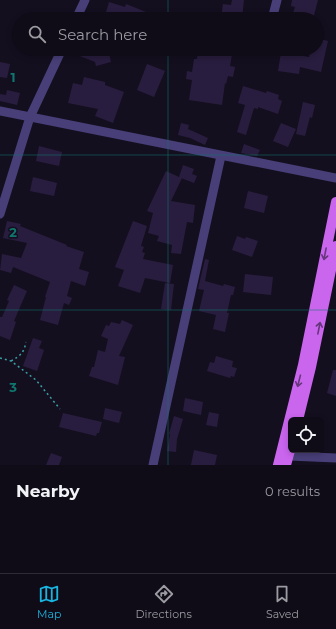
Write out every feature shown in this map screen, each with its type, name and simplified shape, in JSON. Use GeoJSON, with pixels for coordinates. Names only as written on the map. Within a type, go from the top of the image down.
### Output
{"type":"FeatureCollection","features":[{"type":"Feature","properties":{"kind":"main road"},"geometry":{"type":"LineString","coordinates":[[278,465],[303,365],[336,202]]}},
{"type":"Feature","properties":{"kind":"main road"},"geometry":{"type":"LineString","coordinates":[[299,417],[312,367],[336,246]]}},
{"type":"Feature","properties":{"kind":"street"},"geometry":{"type":"LineString","coordinates":[[79,12],[85,0]]}},
{"type":"Feature","properties":{"kind":"street"},"geometry":{"type":"LineString","coordinates":[[274,12],[277,0]]}},
{"type":"Feature","properties":{"kind":"street"},"geometry":{"type":"LineString","coordinates":[[0,214],[30,117],[59,56]]}},
{"type":"Feature","properties":{"kind":"street"},"geometry":{"type":"LineString","coordinates":[[0,111],[336,178]]}},
{"type":"Feature","properties":{"kind":"street"},"geometry":{"type":"LineString","coordinates":[[154,465],[221,156]]}},
{"type":"Feature","properties":{"kind":"street"},"geometry":{"type":"LineString","coordinates":[[289,456],[336,458]]}},
{"type":"Feature","properties":{"kind":"path"},"geometry":{"type":"LineString","coordinates":[[10,361],[20,357],[25,350],[26,342]]}},
{"type":"Feature","properties":{"kind":"path"},"geometry":{"type":"LineString","coordinates":[[0,358],[10,361],[36,380],[60,409]]}},
{"type":"Feature","properties":{"kind":"building"},"geometry":{"type":"Polygon","coordinates":[[[232,0],[244,0],[243,12],[222,12],[223,4],[231,5],[232,0]]]}},
{"type":"Feature","properties":{"kind":"building"},"geometry":{"type":"Polygon","coordinates":[[[292,0],[318,0],[315,12],[293,12],[295,7],[291,6],[292,0]]]}},
{"type":"Feature","properties":{"kind":"building"},"geometry":{"type":"Polygon","coordinates":[[[109,2],[125,7],[126,4],[146,12],[106,12],[109,2]]]}},
{"type":"Feature","properties":{"kind":"building"},"geometry":{"type":"Polygon","coordinates":[[[324,40],[328,41],[321,72],[300,67],[299,74],[278,71],[280,56],[324,56],[324,40]]]}},
{"type":"Feature","properties":{"kind":"building"},"geometry":{"type":"Polygon","coordinates":[[[80,56],[110,56],[111,62],[96,66],[95,62],[80,56]]]}},
{"type":"Feature","properties":{"kind":"building"},"geometry":{"type":"Polygon","coordinates":[[[197,56],[232,56],[230,66],[235,67],[233,77],[228,76],[226,84],[225,83],[222,105],[189,100],[192,80],[186,79],[187,71],[192,72],[194,59],[197,59],[197,56]]]}},
{"type":"Feature","properties":{"kind":"building"},"geometry":{"type":"Polygon","coordinates":[[[0,62],[10,64],[7,78],[0,77],[0,62]]]}},
{"type":"Feature","properties":{"kind":"building"},"geometry":{"type":"Polygon","coordinates":[[[147,64],[165,71],[154,97],[137,90],[147,64]]]}},
{"type":"Feature","properties":{"kind":"building"},"geometry":{"type":"Polygon","coordinates":[[[84,77],[105,82],[105,85],[124,92],[113,123],[95,116],[98,109],[68,103],[73,83],[82,85],[84,77]]]}},
{"type":"Feature","properties":{"kind":"building"},"geometry":{"type":"Polygon","coordinates":[[[243,86],[266,93],[267,91],[279,95],[278,99],[282,101],[278,114],[258,107],[258,109],[254,108],[246,135],[237,132],[245,105],[238,103],[243,86]]]}},
{"type":"Feature","properties":{"kind":"building"},"geometry":{"type":"Polygon","coordinates":[[[7,90],[20,93],[17,105],[0,101],[0,94],[6,95],[7,90]]]}},
{"type":"Feature","properties":{"kind":"building"},"geometry":{"type":"Polygon","coordinates":[[[303,102],[315,105],[305,136],[296,134],[303,102]]]}},
{"type":"Feature","properties":{"kind":"building"},"geometry":{"type":"Polygon","coordinates":[[[181,123],[189,125],[188,129],[208,138],[205,145],[190,138],[178,135],[181,123]]]}},
{"type":"Feature","properties":{"kind":"building"},"geometry":{"type":"Polygon","coordinates":[[[281,123],[296,129],[288,147],[273,141],[281,123]]]}},
{"type":"Feature","properties":{"kind":"building"},"geometry":{"type":"Polygon","coordinates":[[[244,144],[260,150],[257,156],[241,153],[244,144]]]}},
{"type":"Feature","properties":{"kind":"building"},"geometry":{"type":"Polygon","coordinates":[[[39,146],[62,152],[59,166],[36,161],[39,146]]]}},
{"type":"Feature","properties":{"kind":"building"},"geometry":{"type":"Polygon","coordinates":[[[183,165],[194,169],[192,174],[197,176],[194,183],[182,178],[171,201],[195,205],[193,223],[187,222],[181,254],[171,253],[172,245],[157,241],[159,236],[148,233],[153,213],[147,211],[166,171],[179,177],[183,165]]]}},
{"type":"Feature","properties":{"kind":"building"},"geometry":{"type":"Polygon","coordinates":[[[33,177],[57,183],[54,196],[30,191],[33,177]]]}},
{"type":"Feature","properties":{"kind":"building"},"geometry":{"type":"Polygon","coordinates":[[[248,191],[268,196],[264,213],[244,208],[248,191]]]}},
{"type":"Feature","properties":{"kind":"building"},"geometry":{"type":"Polygon","coordinates":[[[7,221],[21,224],[20,226],[67,245],[66,246],[84,252],[79,269],[89,272],[85,286],[71,281],[67,296],[72,298],[69,305],[64,303],[58,325],[40,320],[50,282],[13,267],[11,273],[0,270],[2,254],[21,258],[27,243],[3,238],[7,221]]]}},
{"type":"Feature","properties":{"kind":"building"},"geometry":{"type":"Polygon","coordinates":[[[133,221],[147,226],[141,246],[144,247],[142,252],[145,253],[143,259],[173,265],[170,283],[145,278],[140,293],[118,286],[124,270],[115,267],[133,221]]]}},
{"type":"Feature","properties":{"kind":"building"},"geometry":{"type":"Polygon","coordinates":[[[237,236],[258,241],[252,257],[232,250],[237,236]]]}},
{"type":"Feature","properties":{"kind":"building"},"geometry":{"type":"Polygon","coordinates":[[[205,259],[209,260],[205,281],[223,286],[224,284],[235,287],[233,295],[231,295],[227,313],[229,313],[225,332],[213,329],[216,315],[199,311],[204,290],[198,289],[205,259]]]}},
{"type":"Feature","properties":{"kind":"building"},"geometry":{"type":"Polygon","coordinates":[[[245,274],[273,277],[271,295],[243,292],[245,274]]]}},
{"type":"Feature","properties":{"kind":"building"},"geometry":{"type":"Polygon","coordinates":[[[165,283],[174,284],[171,310],[161,309],[165,283]]]}},
{"type":"Feature","properties":{"kind":"building"},"geometry":{"type":"Polygon","coordinates":[[[14,285],[27,291],[14,321],[16,322],[10,340],[0,336],[0,317],[2,317],[9,301],[7,300],[14,285]]]}},
{"type":"Feature","properties":{"kind":"building"},"geometry":{"type":"Polygon","coordinates":[[[122,320],[133,325],[119,356],[125,357],[118,385],[89,376],[92,367],[94,367],[98,350],[105,352],[108,339],[101,336],[106,325],[109,326],[111,322],[120,324],[122,320]]]}},
{"type":"Feature","properties":{"kind":"building"},"geometry":{"type":"Polygon","coordinates":[[[33,338],[42,341],[39,348],[44,350],[37,371],[23,366],[33,338]]]}},
{"type":"Feature","properties":{"kind":"building"},"geometry":{"type":"Polygon","coordinates":[[[216,356],[233,361],[232,367],[237,368],[234,377],[231,376],[230,378],[207,371],[210,362],[214,363],[216,356]]]}},
{"type":"Feature","properties":{"kind":"building"},"geometry":{"type":"Polygon","coordinates":[[[333,370],[336,370],[336,396],[327,393],[333,370]]]}},
{"type":"Feature","properties":{"kind":"building"},"geometry":{"type":"Polygon","coordinates":[[[185,398],[203,402],[201,415],[183,411],[185,398]]]}},
{"type":"Feature","properties":{"kind":"building"},"geometry":{"type":"Polygon","coordinates":[[[105,408],[122,412],[119,423],[103,419],[105,408]]]}},
{"type":"Feature","properties":{"kind":"building"},"geometry":{"type":"Polygon","coordinates":[[[209,412],[219,414],[217,427],[206,425],[209,412]]]}},
{"type":"Feature","properties":{"kind":"building"},"geometry":{"type":"Polygon","coordinates":[[[63,413],[102,422],[99,433],[97,433],[96,436],[59,427],[63,413]]]}},
{"type":"Feature","properties":{"kind":"building"},"geometry":{"type":"Polygon","coordinates":[[[174,416],[183,419],[177,439],[176,452],[167,451],[169,434],[174,416]]]}},
{"type":"Feature","properties":{"kind":"building"},"geometry":{"type":"Polygon","coordinates":[[[194,450],[217,455],[215,465],[191,465],[194,450]]]}},
{"type":"Feature","properties":{"kind":"building"},"geometry":{"type":"Polygon","coordinates":[[[51,453],[62,457],[59,465],[46,465],[51,453]]]}}]}
